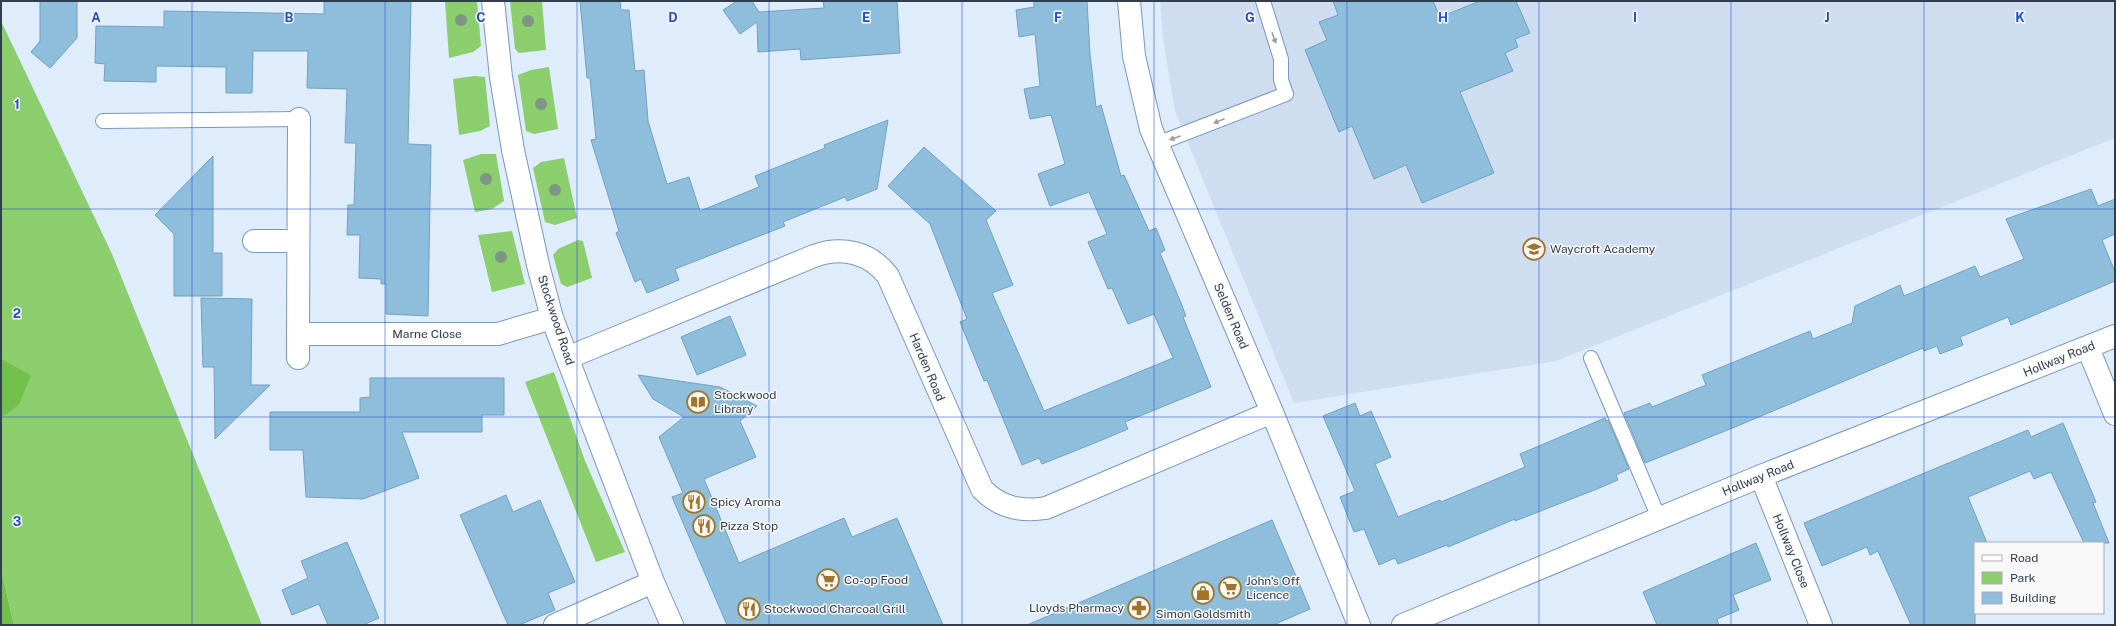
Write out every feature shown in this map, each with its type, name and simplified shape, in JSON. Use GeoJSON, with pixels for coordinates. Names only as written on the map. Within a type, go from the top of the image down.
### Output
{"type":"FeatureCollection","features":[{"type":"Feature","properties":{"kind":"street","name":"Stockwood Road"},"geometry":{"type":"LineString","coordinates":[[493,1],[501,77],[513,150],[538,265],[552,318],[672,625]]}},
{"type":"Feature","properties":{"kind":"street","name":"Selden Road"},"geometry":{"type":"LineString","coordinates":[[1129,1],[1134,56],[1151,129],[1272,412],[1359,625]]}},
{"type":"Feature","properties":{"kind":"street"},"geometry":{"type":"LineString","coordinates":[[298,358],[299,119]]}},
{"type":"Feature","properties":{"kind":"street"},"geometry":{"type":"LineString","coordinates":[[254,241],[298,241]]}},
{"type":"Feature","properties":{"kind":"street","name":"Harden Road"},"geometry":{"type":"LineString","coordinates":[[567,358],[814,256],[835,250],[845,250],[868,257],[888,276],[982,489],[990,497],[1008,507],[1028,511],[1046,508],[1272,412]]}},
{"type":"Feature","properties":{"kind":"street","name":"Marne Close"},"geometry":{"type":"LineString","coordinates":[[298,334],[498,334],[552,318]]}},
{"type":"Feature","properties":{"kind":"street","name":"Hollway Road"},"geometry":{"type":"LineString","coordinates":[[1403,625],[1761,476],[2088,348],[2115,336]]}},
{"type":"Feature","properties":{"kind":"street"},"geometry":{"type":"LineString","coordinates":[[2088,348],[2115,414]]}},
{"type":"Feature","properties":{"kind":"street","name":"Hollway Close"},"geometry":{"type":"LineString","coordinates":[[1761,476],[1821,625]]}},
{"type":"Feature","properties":{"kind":"street"},"geometry":{"type":"LineString","coordinates":[[555,625],[654,582]]}},
{"type":"Feature","properties":{"kind":"lane"},"geometry":{"type":"LineString","coordinates":[[1158,144],[1286,94],[1281,80],[1281,59],[1263,1]]}},
{"type":"Feature","properties":{"kind":"lane"},"geometry":{"type":"LineString","coordinates":[[103,121],[299,119]]}},
{"type":"Feature","properties":{"kind":"lane"},"geometry":{"type":"LineString","coordinates":[[1591,358],[1659,518]]}},
{"type":"Feature","properties":{"kind":"shaded area","name":"Waycroft Academy"},"geometry":{"type":"Polygon","coordinates":[[[1160,1],[2115,1],[2115,138],[1556,361],[1294,403],[1175,111],[1163,38],[1160,1]]]}},
{"type":"Feature","properties":{"kind":"green space"},"geometry":{"type":"Polygon","coordinates":[[[445,1],[477,1],[481,46],[473,52],[449,58],[445,1]]]}},
{"type":"Feature","properties":{"kind":"green space"},"geometry":{"type":"Polygon","coordinates":[[[510,1],[542,1],[546,50],[519,53],[515,49],[510,1]]]}},
{"type":"Feature","properties":{"kind":"green space"},"geometry":{"type":"Polygon","coordinates":[[[1,21],[112,254],[262,625],[14,625],[1,569],[1,419],[19,405],[1,359],[1,21]]]}},
{"type":"Feature","properties":{"kind":"green space"},"geometry":{"type":"Polygon","coordinates":[[[549,67],[558,129],[534,134],[526,131],[518,75],[531,70],[549,67]]]}},
{"type":"Feature","properties":{"kind":"green space"},"geometry":{"type":"Polygon","coordinates":[[[474,76],[485,77],[490,126],[480,131],[459,135],[453,79],[474,76]]]}},
{"type":"Feature","properties":{"kind":"green space"},"geometry":{"type":"Polygon","coordinates":[[[481,154],[496,154],[504,201],[492,209],[475,212],[463,160],[481,154]]]}},
{"type":"Feature","properties":{"kind":"green space"},"geometry":{"type":"Polygon","coordinates":[[[564,158],[577,218],[555,225],[545,222],[533,168],[541,162],[564,158]]]}},
{"type":"Feature","properties":{"kind":"green space"},"geometry":{"type":"Polygon","coordinates":[[[512,231],[525,284],[492,292],[478,235],[512,231]]]}},
{"type":"Feature","properties":{"kind":"green space"},"geometry":{"type":"Polygon","coordinates":[[[578,240],[583,241],[592,278],[567,287],[561,284],[553,255],[558,249],[578,240]]]}},
{"type":"Feature","properties":{"kind":"green space"},"geometry":{"type":"Polygon","coordinates":[[[1,359],[31,375],[19,405],[1,419],[1,359]]]}},
{"type":"Feature","properties":{"kind":"green space"},"geometry":{"type":"Polygon","coordinates":[[[554,372],[585,461],[625,552],[596,562],[525,382],[554,372]]]}},
{"type":"Feature","properties":{"kind":"green space"},"geometry":{"type":"Polygon","coordinates":[[[1,569],[14,625],[1,625],[1,569]]]}},
{"type":"Feature","properties":{"kind":"building"},"geometry":{"type":"Polygon","coordinates":[[[40,1],[77,1],[77,38],[50,68],[31,52],[40,41],[40,1]]]}},
{"type":"Feature","properties":{"kind":"building"},"geometry":{"type":"Polygon","coordinates":[[[324,1],[411,1],[408,144],[431,145],[428,316],[386,314],[386,284],[381,284],[381,279],[359,278],[360,235],[347,235],[348,205],[354,205],[356,143],[345,143],[347,89],[307,88],[308,51],[253,51],[252,93],[226,93],[226,67],[156,66],[156,82],[104,81],[105,64],[95,63],[96,26],[164,27],[164,11],[324,14],[324,1]]]}},
{"type":"Feature","properties":{"kind":"building"},"geometry":{"type":"Polygon","coordinates":[[[580,1],[620,1],[621,10],[629,10],[635,71],[644,70],[648,121],[667,184],[689,177],[700,211],[759,187],[755,176],[825,148],[824,145],[888,120],[877,189],[847,201],[845,197],[783,222],[785,226],[675,269],[679,280],[647,293],[641,279],[635,282],[616,233],[619,231],[591,140],[596,139],[590,78],[587,78],[580,1]]]}},
{"type":"Feature","properties":{"kind":"building"},"geometry":{"type":"Polygon","coordinates":[[[737,1],[752,1],[759,12],[824,8],[823,1],[897,1],[900,53],[801,60],[800,49],[758,52],[757,22],[740,34],[723,10],[737,1]]]}},
{"type":"Feature","properties":{"kind":"building"},"geometry":{"type":"Polygon","coordinates":[[[1034,1],[1087,1],[1090,54],[1096,107],[1101,105],[1121,176],[1124,175],[1149,231],[1156,228],[1165,250],[1160,253],[1186,316],[1183,317],[1211,387],[1125,422],[1128,429],[1097,442],[1042,464],[1039,458],[1022,465],[987,380],[984,381],[960,322],[967,319],[930,224],[888,186],[924,147],[996,211],[986,220],[1013,285],[992,293],[1044,411],[1173,358],[1154,314],[1128,324],[1112,288],[1108,289],[1088,242],[1107,234],[1089,192],[1050,206],[1038,174],[1065,164],[1051,115],[1030,119],[1024,89],[1040,86],[1035,34],[1019,37],[1016,10],[1034,7],[1034,1]]]}},
{"type":"Feature","properties":{"kind":"building"},"geometry":{"type":"Polygon","coordinates":[[[1333,1],[1433,1],[1440,17],[1480,1],[1516,1],[1530,33],[1515,39],[1518,47],[1505,53],[1513,71],[1460,92],[1494,173],[1422,203],[1406,165],[1374,179],[1352,126],[1339,132],[1305,50],[1327,40],[1319,22],[1338,15],[1333,1]]]}},
{"type":"Feature","properties":{"kind":"building"},"geometry":{"type":"Polygon","coordinates":[[[213,156],[213,253],[222,253],[222,296],[174,296],[174,234],[155,215],[213,156]]]}},
{"type":"Feature","properties":{"kind":"building"},"geometry":{"type":"Polygon","coordinates":[[[2091,189],[2098,206],[2115,199],[2115,234],[2102,240],[2115,272],[2115,281],[2011,325],[2008,317],[1960,337],[1963,345],[1940,354],[1937,346],[1924,351],[1923,348],[1645,463],[1624,413],[1650,403],[1652,407],[1706,385],[1702,375],[1810,331],[1813,339],[1852,323],[1855,306],[1900,285],[1904,296],[1975,266],[1980,277],[2024,259],[2006,219],[2091,189]]]}},
{"type":"Feature","properties":{"kind":"building"},"geometry":{"type":"Polygon","coordinates":[[[201,298],[252,299],[251,385],[270,385],[215,439],[214,367],[203,367],[201,298]]]}},
{"type":"Feature","properties":{"kind":"building"},"geometry":{"type":"Polygon","coordinates":[[[730,316],[746,355],[697,375],[681,337],[730,316]]]}},
{"type":"Feature","properties":{"kind":"building"},"geometry":{"type":"Polygon","coordinates":[[[638,375],[720,387],[757,406],[740,421],[756,457],[704,479],[739,563],[844,518],[852,537],[897,518],[943,625],[727,625],[672,497],[683,493],[659,437],[684,417],[653,399],[638,375]]]}},
{"type":"Feature","properties":{"kind":"building"},"geometry":{"type":"Polygon","coordinates":[[[370,378],[504,378],[504,415],[482,415],[482,432],[402,432],[419,478],[363,499],[306,497],[303,450],[270,450],[270,412],[360,412],[360,398],[370,397],[370,378]]]}},
{"type":"Feature","properties":{"kind":"building"},"geometry":{"type":"Polygon","coordinates":[[[1355,403],[1360,416],[1371,411],[1391,457],[1375,464],[1398,517],[1440,500],[1441,502],[1525,467],[1520,454],[1605,418],[1606,421],[1608,420],[1629,469],[1616,475],[1618,480],[1515,521],[1515,519],[1448,547],[1447,545],[1398,564],[1395,558],[1379,565],[1364,529],[1354,532],[1340,497],[1355,491],[1323,416],[1355,403]]]}},
{"type":"Feature","properties":{"kind":"building"},"geometry":{"type":"Polygon","coordinates":[[[2063,423],[2096,502],[2093,503],[2109,543],[2084,542],[2051,472],[2034,479],[2030,471],[1968,497],[1987,542],[1974,542],[1975,625],[1911,625],[1878,551],[1870,555],[1867,547],[1822,566],[1804,523],[2028,430],[2031,437],[2063,423]]]}},
{"type":"Feature","properties":{"kind":"building"},"geometry":{"type":"Polygon","coordinates":[[[506,495],[513,512],[540,500],[575,582],[548,593],[555,610],[519,625],[508,625],[460,515],[506,495]]]}},
{"type":"Feature","properties":{"kind":"building"},"geometry":{"type":"Polygon","coordinates":[[[1272,520],[1310,609],[1273,625],[1027,625],[1272,520]]]}},
{"type":"Feature","properties":{"kind":"building"},"geometry":{"type":"Polygon","coordinates":[[[347,542],[379,618],[363,625],[328,625],[319,604],[292,615],[282,590],[308,578],[301,561],[347,542]]]}},
{"type":"Feature","properties":{"kind":"building"},"geometry":{"type":"Polygon","coordinates":[[[1756,543],[1771,580],[1733,595],[1739,610],[1717,619],[1719,625],[1657,625],[1643,592],[1756,543]]]}},
{"type":"Feature","properties":{"kind":"place","name":"Waycroft Academy"},"geometry":{"type":"Point","coordinates":[1534,249]}},
{"type":"Feature","properties":{"kind":"place","name":"Stockwood Library"},"geometry":{"type":"Point","coordinates":[698,402]}},
{"type":"Feature","properties":{"kind":"place","name":"Spicy Aroma"},"geometry":{"type":"Point","coordinates":[694,502]}},
{"type":"Feature","properties":{"kind":"place","name":"Pizza Stop"},"geometry":{"type":"Point","coordinates":[704,526]}},
{"type":"Feature","properties":{"kind":"place","name":"Co-op Food"},"geometry":{"type":"Point","coordinates":[828,580]}},
{"type":"Feature","properties":{"kind":"place","name":"John's Off Licence"},"geometry":{"type":"Point","coordinates":[1230,588]}},
{"type":"Feature","properties":{"kind":"place","name":"Simon Goldsmith"},"geometry":{"type":"Point","coordinates":[1203,593]}},
{"type":"Feature","properties":{"kind":"place","name":"Lloyds Pharmacy"},"geometry":{"type":"Point","coordinates":[1139,608]}},
{"type":"Feature","properties":{"kind":"place","name":"Stockwood Charcoal Grill"},"geometry":{"type":"Point","coordinates":[749,609]}}]}
